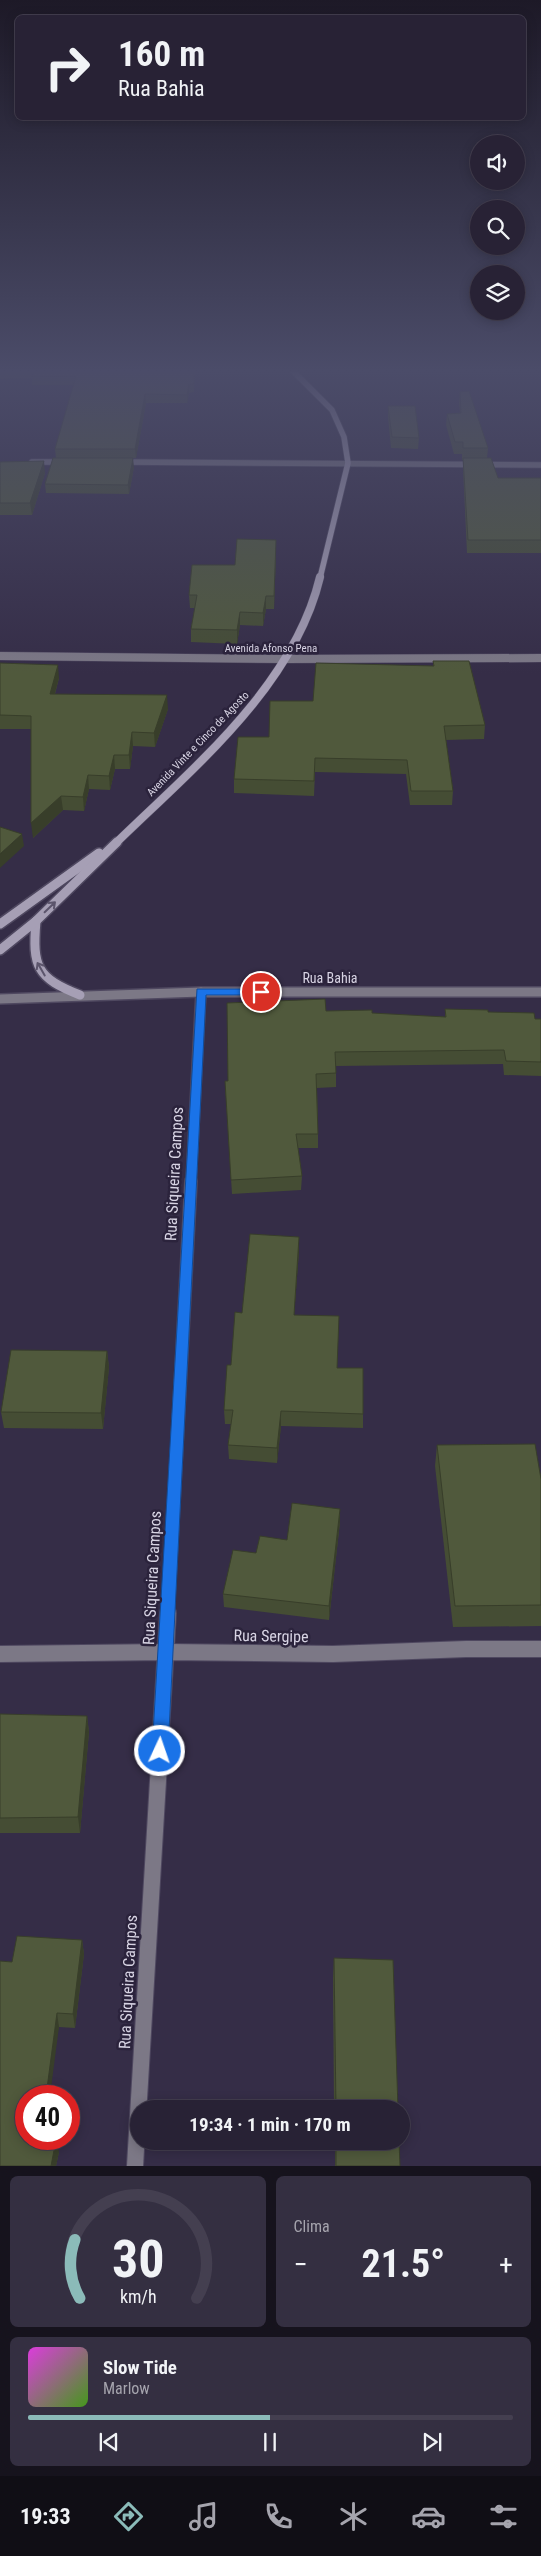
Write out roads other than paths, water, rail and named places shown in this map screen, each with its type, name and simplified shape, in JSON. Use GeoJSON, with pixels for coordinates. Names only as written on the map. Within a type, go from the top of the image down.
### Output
{"type":"FeatureCollection","features":[{"type":"Feature","properties":{"kind":"main road","name":"Avenida Vinte e Cinco de Agosto"},"geometry":{"type":"LineString","coordinates":[[0,950],[36,921],[128,832],[247,712],[286,659],[316,595],[346,471]]}},
{"type":"Feature","properties":{"kind":"main road","name":"Avenida Vinte e Cinco de Agosto"},"geometry":{"type":"LineString","coordinates":[[0,924],[128,832]]}},
{"type":"Feature","properties":{"kind":"main road"},"geometry":{"type":"LineString","coordinates":[[36,921],[34,946],[37,962],[49,981],[80,995]]}},
{"type":"Feature","properties":{"kind":"street","name":"Avenida Afonso Pena"},"geometry":{"type":"LineString","coordinates":[[0,656],[286,659],[541,658]]}},
{"type":"Feature","properties":{"kind":"street","name":"Rua Bahia"},"geometry":{"type":"LineString","coordinates":[[0,999],[201,992],[541,992]]}},
{"type":"Feature","properties":{"kind":"street","name":"Rua Siqueira Campos"},"geometry":{"type":"LineString","coordinates":[[135,2166],[166,1652],[201,992]]}},
{"type":"Feature","properties":{"kind":"street","name":"Rua Sergipe"},"geometry":{"type":"LineString","coordinates":[[0,1654],[166,1652],[333,1654],[466,1649],[541,1649]]}}]}
